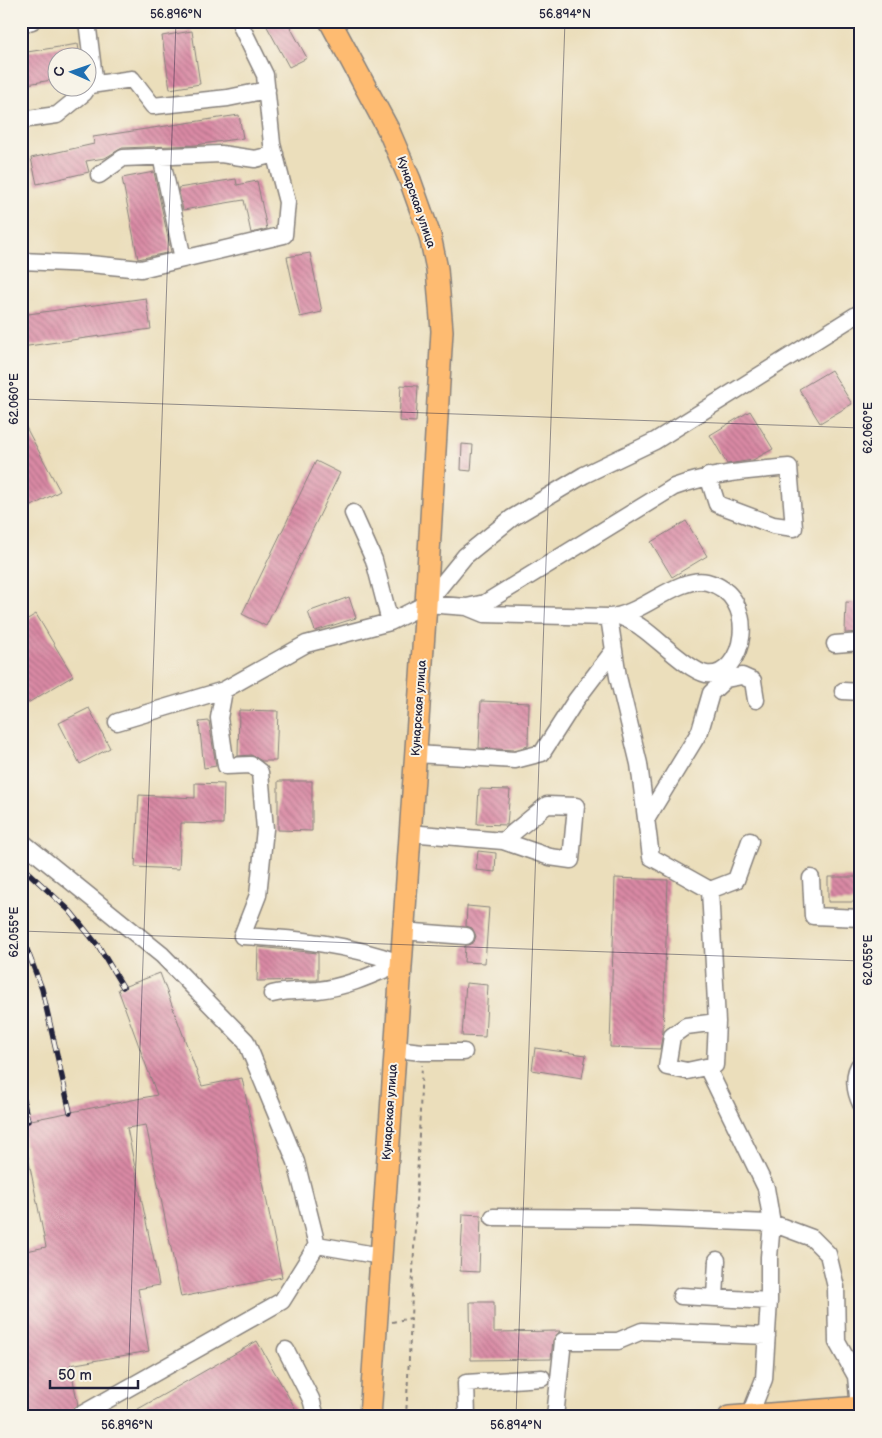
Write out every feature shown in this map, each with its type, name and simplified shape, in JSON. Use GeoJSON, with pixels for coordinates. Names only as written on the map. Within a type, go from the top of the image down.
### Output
{"type":"FeatureCollection","features":[{"type":"Feature","properties":{"kind":"main road","name":"Кунарская улица"},"geometry":{"type":"LineString","coordinates":[[330,21],[388,129],[410,180],[430,236],[437,269],[442,331],[426,604],[370,1417]]}},
{"type":"Feature","properties":{"kind":"main road"},"geometry":{"type":"LineString","coordinates":[[742,1416],[860,1408]]}},
{"type":"Feature","properties":{"kind":"street"},"geometry":{"type":"LineString","coordinates":[[21,24],[32,21]]}},
{"type":"Feature","properties":{"kind":"street"},"geometry":{"type":"LineString","coordinates":[[86,21],[90,48]]}},
{"type":"Feature","properties":{"kind":"street"},"geometry":{"type":"LineString","coordinates":[[21,261],[90,264],[141,269],[284,236],[287,202],[275,154],[265,75],[242,28],[242,21]]}},
{"type":"Feature","properties":{"kind":"street"},"geometry":{"type":"LineString","coordinates":[[98,83],[132,79],[153,106],[228,98],[267,90]]}},
{"type":"Feature","properties":{"kind":"street"},"geometry":{"type":"LineString","coordinates":[[21,120],[57,114],[77,98]]}},
{"type":"Feature","properties":{"kind":"street"},"geometry":{"type":"LineString","coordinates":[[99,175],[123,158],[221,154],[255,159],[275,154]]}},
{"type":"Feature","properties":{"kind":"street"},"geometry":{"type":"LineString","coordinates":[[161,156],[183,259]]}},
{"type":"Feature","properties":{"kind":"street"},"geometry":{"type":"LineString","coordinates":[[117,722],[224,690],[306,644],[390,622],[426,604],[465,556],[512,518],[584,475],[655,441],[861,312]]}},
{"type":"Feature","properties":{"kind":"street"},"geometry":{"type":"LineString","coordinates":[[426,604],[467,607],[485,603],[674,487],[708,476],[789,467],[794,528],[773,525],[717,504],[708,476]]}},
{"type":"Feature","properties":{"kind":"street"},"geometry":{"type":"LineString","coordinates":[[353,513],[374,560],[390,622]]}},
{"type":"Feature","properties":{"kind":"street"},"geometry":{"type":"LineString","coordinates":[[615,617],[677,588],[693,582],[705,581],[718,586],[737,603],[742,618],[738,652],[729,666],[717,675],[700,732],[647,818]]}},
{"type":"Feature","properties":{"kind":"street"},"geometry":{"type":"LineString","coordinates":[[467,607],[484,614],[615,617],[641,627],[694,669],[717,675],[742,676],[754,681],[756,700]]}},
{"type":"Feature","properties":{"kind":"street"},"geometry":{"type":"LineString","coordinates":[[615,617],[614,650],[618,677],[639,764],[651,857],[710,890]]}},
{"type":"Feature","properties":{"kind":"street"},"geometry":{"type":"LineString","coordinates":[[835,644],[861,642]]}},
{"type":"Feature","properties":{"kind":"street"},"geometry":{"type":"LineString","coordinates":[[416,754],[515,760],[542,753],[576,700],[614,650]]}},
{"type":"Feature","properties":{"kind":"street"},"geometry":{"type":"LineString","coordinates":[[224,690],[219,718],[226,766],[251,765],[260,772],[264,810],[265,829],[258,895],[242,936],[307,940],[366,951],[400,963]]}},
{"type":"Feature","properties":{"kind":"street"},"geometry":{"type":"LineString","coordinates":[[843,692],[861,692]]}},
{"type":"Feature","properties":{"kind":"street"},"geometry":{"type":"LineString","coordinates":[[409,833],[503,841],[550,857],[571,860],[576,806],[547,805],[503,841]]}},
{"type":"Feature","properties":{"kind":"street"},"geometry":{"type":"LineString","coordinates":[[21,841],[162,955],[246,1041],[296,1162],[316,1245],[282,1301],[77,1417]]}},
{"type":"Feature","properties":{"kind":"street"},"geometry":{"type":"LineString","coordinates":[[710,890],[736,880],[750,841]]}},
{"type":"Feature","properties":{"kind":"street"},"geometry":{"type":"LineString","coordinates":[[811,878],[813,916],[861,918]]}},
{"type":"Feature","properties":{"kind":"street"},"geometry":{"type":"LineString","coordinates":[[710,890],[718,1022],[715,1065],[687,1071],[667,1067],[672,1036],[686,1026],[718,1022]]}},
{"type":"Feature","properties":{"kind":"street"},"geometry":{"type":"LineString","coordinates":[[402,931],[466,936]]}},
{"type":"Feature","properties":{"kind":"street"},"geometry":{"type":"LineString","coordinates":[[272,994],[286,990],[319,990],[358,981],[400,963]]}},
{"type":"Feature","properties":{"kind":"street"},"geometry":{"type":"LineString","coordinates":[[395,1049],[422,1052],[464,1052]]}},
{"type":"Feature","properties":{"kind":"street"},"geometry":{"type":"LineString","coordinates":[[861,1064],[858,1067],[855,1083],[857,1096],[861,1104]]}},
{"type":"Feature","properties":{"kind":"street"},"geometry":{"type":"LineString","coordinates":[[706,1067],[760,1173],[766,1188],[772,1223],[768,1258],[769,1301],[764,1379],[742,1416]]}},
{"type":"Feature","properties":{"kind":"street"},"geometry":{"type":"LineString","coordinates":[[493,1217],[638,1218],[772,1223],[812,1238],[828,1254],[836,1288],[837,1342],[856,1376],[860,1408]]}},
{"type":"Feature","properties":{"kind":"street"},"geometry":{"type":"LineString","coordinates":[[316,1245],[380,1256]]}},
{"type":"Feature","properties":{"kind":"street"},"geometry":{"type":"LineString","coordinates":[[715,1298],[717,1260]]}},
{"type":"Feature","properties":{"kind":"street"},"geometry":{"type":"LineString","coordinates":[[681,1296],[769,1301]]}},
{"type":"Feature","properties":{"kind":"street"},"geometry":{"type":"LineString","coordinates":[[555,1417],[562,1341],[618,1341],[642,1331],[766,1336]]}},
{"type":"Feature","properties":{"kind":"street"},"geometry":{"type":"LineString","coordinates":[[286,1350],[311,1399],[316,1417]]}},
{"type":"Feature","properties":{"kind":"street"},"geometry":{"type":"LineString","coordinates":[[467,1417],[466,1383],[542,1378]]}},
{"type":"Feature","properties":{"kind":"path"},"geometry":{"type":"LineString","coordinates":[[406,1417],[422,1052]]}},
{"type":"Feature","properties":{"kind":"path"},"geometry":{"type":"LineString","coordinates":[[390,1322],[411,1318]]}},
{"type":"Feature","properties":{"kind":"building"},"geometry":{"type":"Polygon","coordinates":[[[264,21],[287,21],[307,58],[289,67],[264,21]]]}},
{"type":"Feature","properties":{"kind":"building"},"geometry":{"type":"Polygon","coordinates":[[[192,31],[200,84],[170,89],[162,36],[192,31]]]}},
{"type":"Feature","properties":{"kind":"building"},"geometry":{"type":"Polygon","coordinates":[[[78,44],[79,48],[53,48],[78,44]]]}},
{"type":"Feature","properties":{"kind":"building"},"geometry":{"type":"Polygon","coordinates":[[[48,49],[48,81],[21,85],[21,53],[48,49]]]}},
{"type":"Feature","properties":{"kind":"building"},"geometry":{"type":"Polygon","coordinates":[[[239,115],[243,138],[196,145],[122,148],[105,158],[86,161],[89,172],[37,184],[31,158],[94,144],[93,137],[239,115]]]}},
{"type":"Feature","properties":{"kind":"building"},"geometry":{"type":"Polygon","coordinates":[[[154,172],[171,252],[138,259],[122,178],[154,172]]]}},
{"type":"Feature","properties":{"kind":"building"},"geometry":{"type":"Polygon","coordinates":[[[236,179],[237,185],[257,181],[267,229],[251,233],[244,200],[183,210],[178,188],[236,179]]]}},
{"type":"Feature","properties":{"kind":"building"},"geometry":{"type":"Polygon","coordinates":[[[310,253],[322,312],[300,317],[287,257],[310,253]]]}},
{"type":"Feature","properties":{"kind":"building"},"geometry":{"type":"Polygon","coordinates":[[[146,298],[151,329],[21,347],[21,315],[146,298]]]}},
{"type":"Feature","properties":{"kind":"building"},"geometry":{"type":"Polygon","coordinates":[[[831,370],[852,404],[820,423],[799,389],[831,370]]]}},
{"type":"Feature","properties":{"kind":"building"},"geometry":{"type":"Polygon","coordinates":[[[401,385],[418,386],[416,422],[399,421],[401,385]]]}},
{"type":"Feature","properties":{"kind":"building"},"geometry":{"type":"Polygon","coordinates":[[[750,411],[773,449],[753,460],[727,464],[710,435],[750,411]]]}},
{"type":"Feature","properties":{"kind":"building"},"geometry":{"type":"Polygon","coordinates":[[[21,418],[60,491],[30,507],[21,490],[21,418]]]}},
{"type":"Feature","properties":{"kind":"building"},"geometry":{"type":"Polygon","coordinates":[[[462,444],[473,445],[471,471],[461,470],[462,444]]]}},
{"type":"Feature","properties":{"kind":"building"},"geometry":{"type":"Polygon","coordinates":[[[316,461],[340,473],[266,626],[242,614],[316,461]]]}},
{"type":"Feature","properties":{"kind":"building"},"geometry":{"type":"Polygon","coordinates":[[[686,521],[707,556],[672,577],[651,542],[686,521]]]}},
{"type":"Feature","properties":{"kind":"building"},"geometry":{"type":"Polygon","coordinates":[[[349,597],[356,618],[315,631],[308,612],[349,597]]]}},
{"type":"Feature","properties":{"kind":"building"},"geometry":{"type":"Polygon","coordinates":[[[846,602],[861,603],[861,632],[845,633],[846,602]]]}},
{"type":"Feature","properties":{"kind":"building"},"geometry":{"type":"Polygon","coordinates":[[[36,614],[73,676],[21,707],[21,623],[36,614]]]}},
{"type":"Feature","properties":{"kind":"building"},"geometry":{"type":"Polygon","coordinates":[[[481,701],[529,703],[528,746],[514,750],[479,748],[481,701]]]}},
{"type":"Feature","properties":{"kind":"building"},"geometry":{"type":"Polygon","coordinates":[[[89,708],[110,748],[80,764],[59,723],[89,708]]]}},
{"type":"Feature","properties":{"kind":"building"},"geometry":{"type":"Polygon","coordinates":[[[239,710],[278,711],[276,761],[262,761],[251,755],[238,756],[239,710]]]}},
{"type":"Feature","properties":{"kind":"building"},"geometry":{"type":"Polygon","coordinates":[[[209,721],[216,766],[204,768],[199,722],[209,721]]]}},
{"type":"Feature","properties":{"kind":"building"},"geometry":{"type":"Polygon","coordinates":[[[278,781],[312,781],[312,831],[278,830],[278,781]]]}},
{"type":"Feature","properties":{"kind":"building"},"geometry":{"type":"Polygon","coordinates":[[[195,783],[224,784],[223,824],[181,823],[179,869],[135,867],[139,795],[195,798],[195,783]]]}},
{"type":"Feature","properties":{"kind":"building"},"geometry":{"type":"Polygon","coordinates":[[[479,789],[510,790],[507,825],[477,824],[479,789]]]}},
{"type":"Feature","properties":{"kind":"building"},"geometry":{"type":"Polygon","coordinates":[[[478,851],[496,853],[495,872],[476,870],[478,851]]]}},
{"type":"Feature","properties":{"kind":"building"},"geometry":{"type":"Polygon","coordinates":[[[828,877],[861,877],[861,902],[828,902],[828,877]]]}},
{"type":"Feature","properties":{"kind":"building"},"geometry":{"type":"Polygon","coordinates":[[[615,878],[668,880],[663,1032],[660,1049],[610,1047],[615,878]]]}},
{"type":"Feature","properties":{"kind":"building"},"geometry":{"type":"Polygon","coordinates":[[[467,906],[489,908],[485,963],[464,962],[465,946],[474,942],[476,936],[472,928],[466,926],[467,906]]]}},
{"type":"Feature","properties":{"kind":"building"},"geometry":{"type":"Polygon","coordinates":[[[258,947],[318,953],[318,980],[257,981],[258,947]]]}},
{"type":"Feature","properties":{"kind":"building"},"geometry":{"type":"Polygon","coordinates":[[[160,973],[202,1086],[242,1078],[282,1277],[181,1297],[146,1125],[127,1128],[159,1285],[138,1289],[149,1351],[70,1365],[78,1405],[71,1410],[35,1417],[21,1417],[21,1252],[46,1247],[21,1122],[157,1095],[118,989],[160,973]]]}},
{"type":"Feature","properties":{"kind":"building"},"geometry":{"type":"Polygon","coordinates":[[[466,983],[488,985],[485,1037],[462,1036],[466,983]]]}},
{"type":"Feature","properties":{"kind":"building"},"geometry":{"type":"Polygon","coordinates":[[[535,1048],[586,1055],[582,1078],[532,1070],[535,1048]]]}},
{"type":"Feature","properties":{"kind":"building"},"geometry":{"type":"Polygon","coordinates":[[[463,1214],[481,1215],[479,1272],[460,1271],[463,1214]]]}},
{"type":"Feature","properties":{"kind":"building"},"geometry":{"type":"Polygon","coordinates":[[[470,1302],[494,1302],[494,1332],[560,1331],[553,1340],[551,1359],[471,1360],[470,1302]]]}},
{"type":"Feature","properties":{"kind":"building"},"geometry":{"type":"Polygon","coordinates":[[[257,1341],[300,1417],[124,1417],[161,1396],[257,1341]]]}},
{"type":"Feature","properties":{"kind":"railway"},"geometry":{"type":"LineString","coordinates":[[21,866],[70,911],[99,947],[123,987]]}},
{"type":"Feature","properties":{"kind":"railway"},"geometry":{"type":"LineString","coordinates":[[21,934],[42,989],[70,1112]]}},
{"type":"Feature","properties":{"kind":"railway"},"geometry":{"type":"LineString","coordinates":[[21,1090],[28,1121]]}}]}
